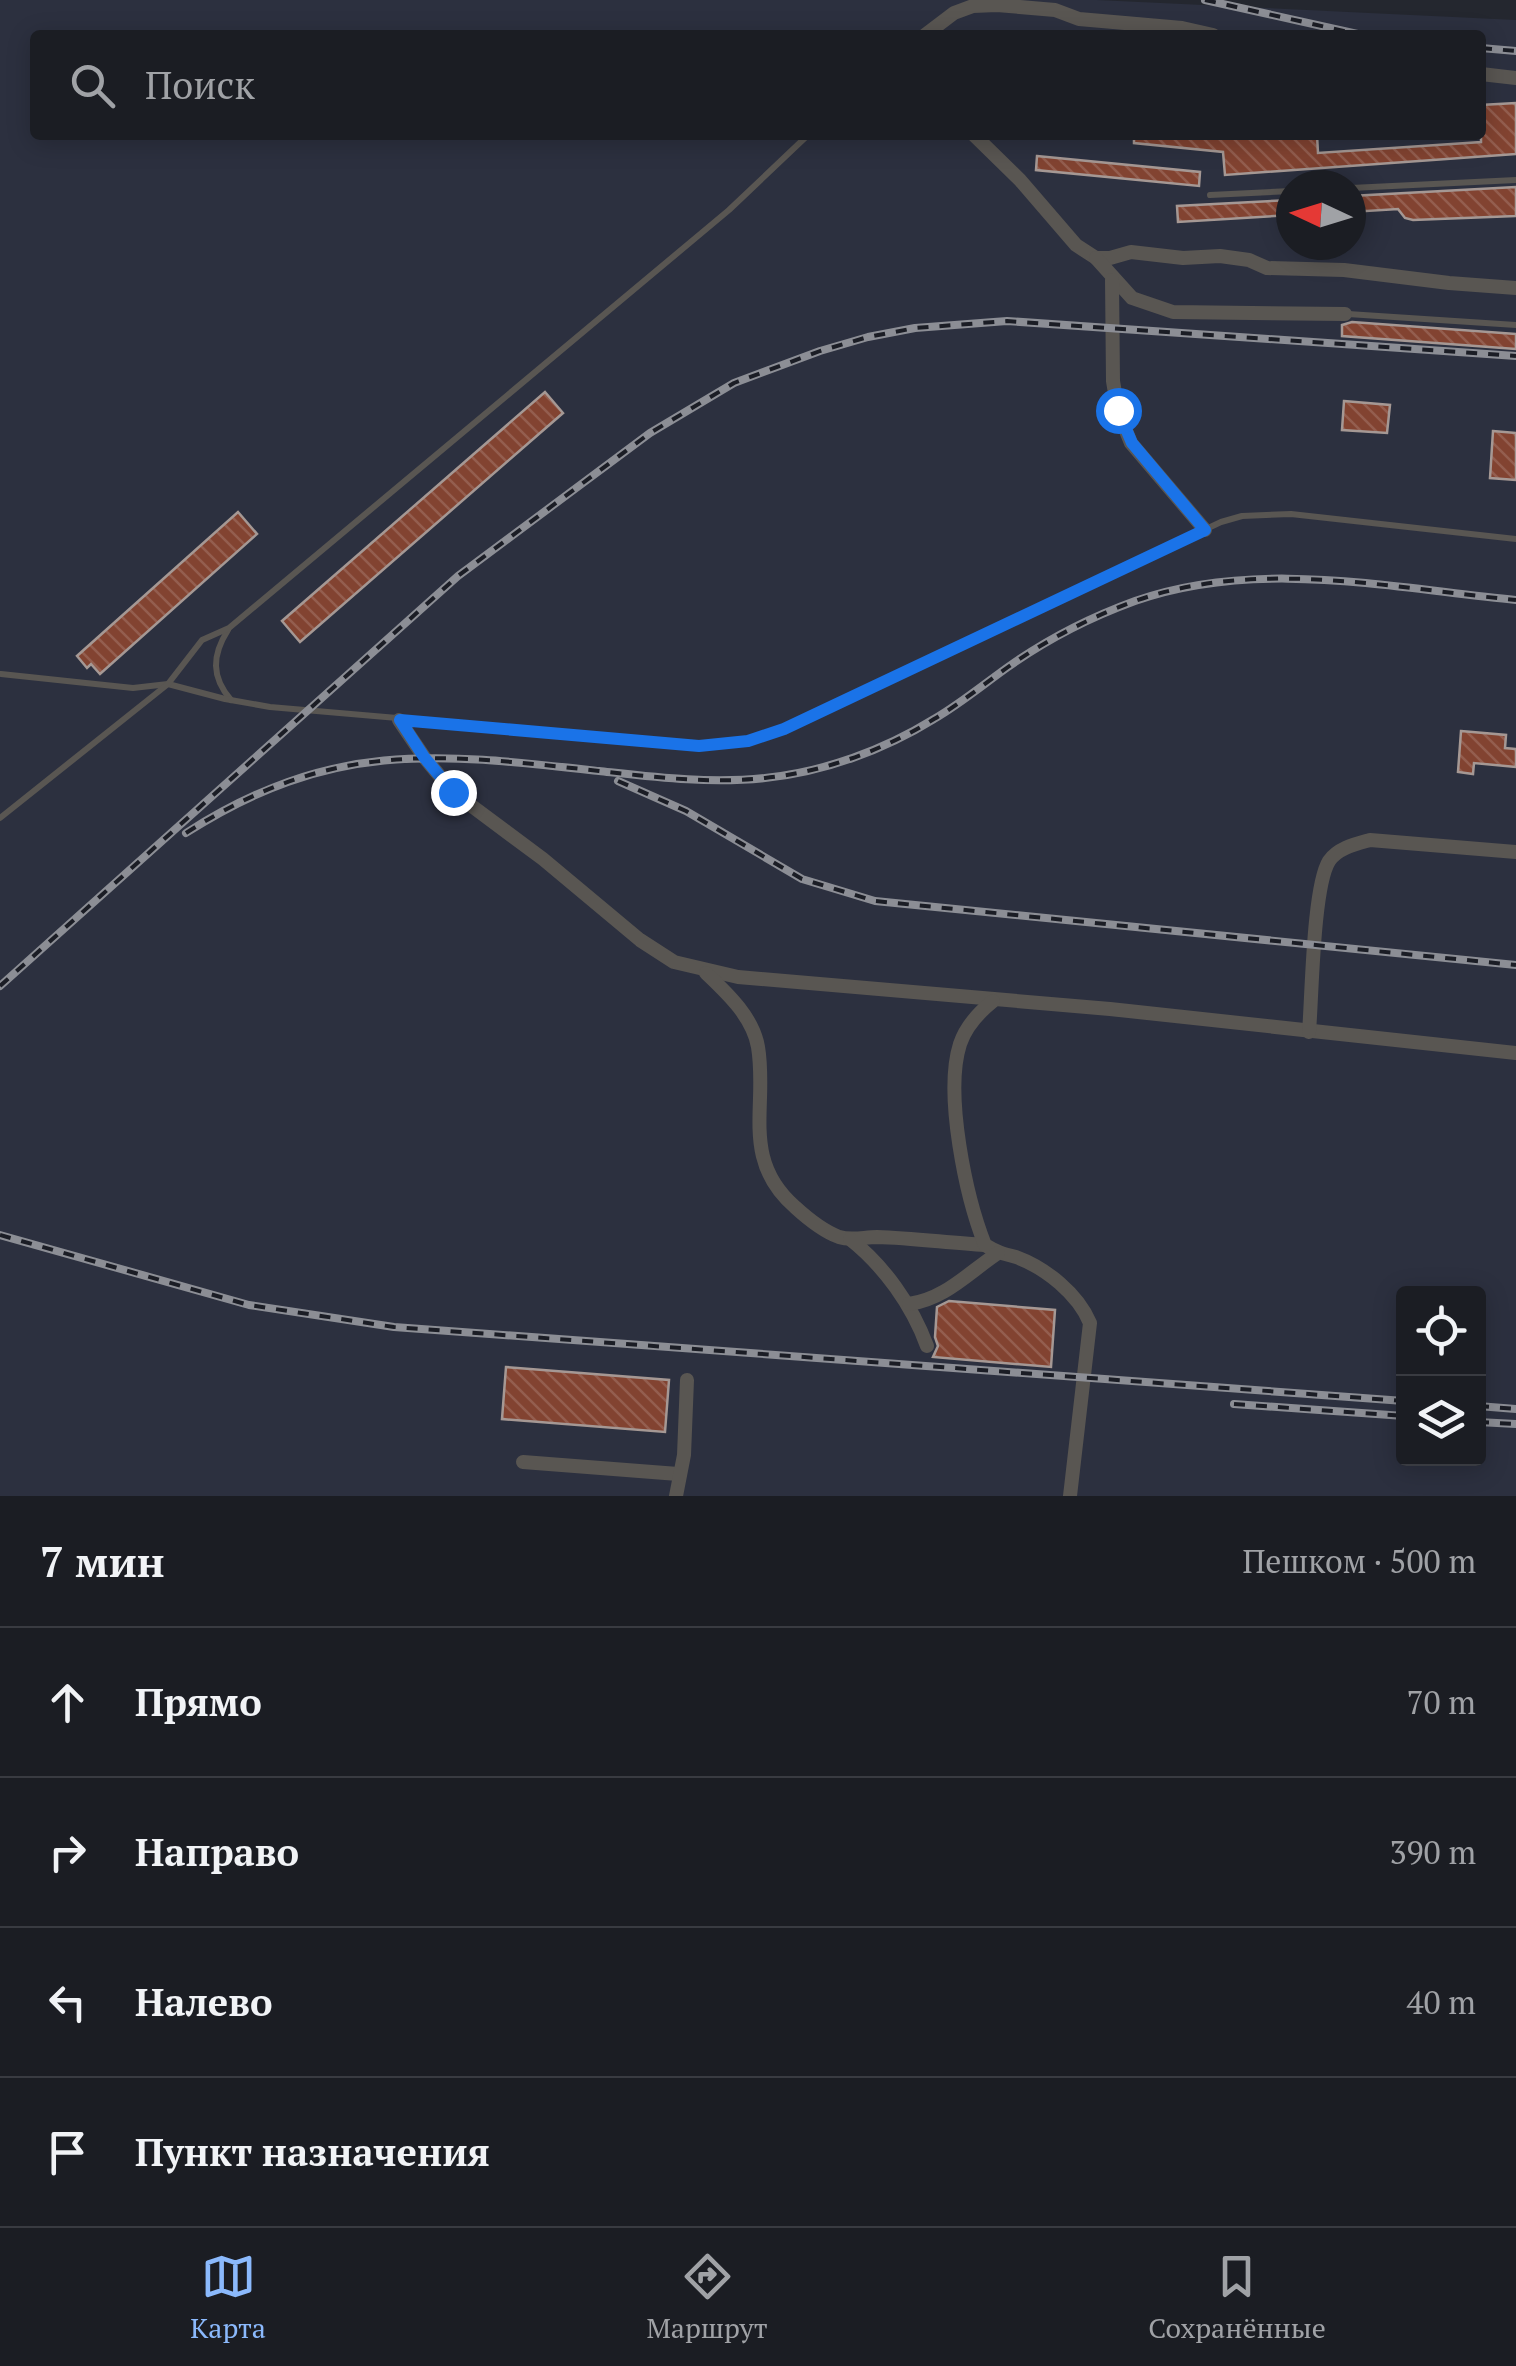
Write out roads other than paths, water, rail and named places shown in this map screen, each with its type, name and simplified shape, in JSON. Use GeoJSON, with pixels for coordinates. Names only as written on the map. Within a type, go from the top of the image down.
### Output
{"type":"FeatureCollection","features":[{"type":"Feature","properties":{"kind":"street"},"geometry":{"type":"LineString","coordinates":[[931,30],[954,12],[997,4],[1056,10],[1080,20],[1191,30]]}},
{"type":"Feature","properties":{"kind":"street"},"geometry":{"type":"LineString","coordinates":[[1486,75],[1516,78]]}},
{"type":"Feature","properties":{"kind":"street"},"geometry":{"type":"LineString","coordinates":[[979,140],[1076,245],[1096,258],[1132,298],[1172,312],[1344,314]]}},
{"type":"Feature","properties":{"kind":"street"},"geometry":{"type":"LineString","coordinates":[[1096,258],[1130,252],[1183,258],[1220,256],[1249,260],[1268,268],[1344,270],[1516,288]]}},
{"type":"Feature","properties":{"kind":"street"},"geometry":{"type":"LineString","coordinates":[[1112,280],[1113,382],[1118,410],[1132,443],[1205,530]]}},
{"type":"Feature","properties":{"kind":"street"},"geometry":{"type":"LineString","coordinates":[[400,720],[453,792],[640,940],[674,962],[738,978],[1110,1010],[1516,1053]]}},
{"type":"Feature","properties":{"kind":"street"},"geometry":{"type":"LineString","coordinates":[[1309,1032],[1320,882],[1331,858],[1350,845],[1370,840],[1516,852]]}},
{"type":"Feature","properties":{"kind":"street"},"geometry":{"type":"LineString","coordinates":[[704,970],[748,1020],[758,1045],[759,1132],[765,1164],[780,1194],[836,1236],[992,1249],[1019,1258],[1072,1294],[1083,1307],[1090,1323],[1070,1496]]}},
{"type":"Feature","properties":{"kind":"street"},"geometry":{"type":"LineString","coordinates":[[992,1249],[958,1150],[957,1067],[959,1047],[967,1028],[993,1001]]}},
{"type":"Feature","properties":{"kind":"street"},"geometry":{"type":"LineString","coordinates":[[850,1239],[870,1255],[908,1304],[927,1346]]}},
{"type":"Feature","properties":{"kind":"street"},"geometry":{"type":"LineString","coordinates":[[908,1304],[946,1294],[992,1249]]}},
{"type":"Feature","properties":{"kind":"street"},"geometry":{"type":"LineString","coordinates":[[676,1496],[684,1455],[687,1380]]}},
{"type":"Feature","properties":{"kind":"street"},"geometry":{"type":"LineString","coordinates":[[523,1462],[678,1474]]}},
{"type":"Feature","properties":{"kind":"lane"},"geometry":{"type":"LineString","coordinates":[[0,818],[168,684],[202,640],[229,628],[729,210],[803,140]]}},
{"type":"Feature","properties":{"kind":"lane"},"geometry":{"type":"LineString","coordinates":[[1366,187],[1516,180]]}},
{"type":"Feature","properties":{"kind":"lane"},"geometry":{"type":"LineString","coordinates":[[1210,195],[1276,192]]}},
{"type":"Feature","properties":{"kind":"lane"},"geometry":{"type":"LineString","coordinates":[[1344,314],[1516,325]]}},
{"type":"Feature","properties":{"kind":"lane"},"geometry":{"type":"LineString","coordinates":[[1,674],[134,688],[168,684],[232,701],[699,746],[748,741],[784,729],[1242,516],[1291,514],[1516,539]]}},
{"type":"Feature","properties":{"kind":"lane"},"geometry":{"type":"LineString","coordinates":[[229,628],[214,660],[221,689],[232,701]]}},
{"type":"Feature","properties":{"kind":"railway"},"geometry":{"type":"LineString","coordinates":[[1205,0],[1340,30]]}},
{"type":"Feature","properties":{"kind":"railway"},"geometry":{"type":"LineString","coordinates":[[1486,48],[1516,51]]}},
{"type":"Feature","properties":{"kind":"railway"},"geometry":{"type":"LineString","coordinates":[[0,986],[458,576],[650,433],[734,383],[868,337],[915,328],[1007,321],[1516,356]]}},
{"type":"Feature","properties":{"kind":"railway"},"geometry":{"type":"LineString","coordinates":[[186,833],[239,803],[289,782],[386,760],[487,760],[702,780],[744,780],[809,771],[874,750],[915,730],[1053,638],[1135,601],[1181,588],[1228,581],[1324,580],[1516,600]]}},
{"type":"Feature","properties":{"kind":"railway"},"geometry":{"type":"LineString","coordinates":[[618,781],[686,811],[802,879],[875,901],[1516,965]]}},
{"type":"Feature","properties":{"kind":"railway"},"geometry":{"type":"LineString","coordinates":[[0,1235],[249,1305],[394,1327],[1396,1400]]}},
{"type":"Feature","properties":{"kind":"railway"},"geometry":{"type":"LineString","coordinates":[[1234,1404],[1396,1415]]}},
{"type":"Feature","properties":{"kind":"railway"},"geometry":{"type":"LineString","coordinates":[[1486,1407],[1516,1409]]}},
{"type":"Feature","properties":{"kind":"railway"},"geometry":{"type":"LineString","coordinates":[[1486,1422],[1516,1424]]}}]}
